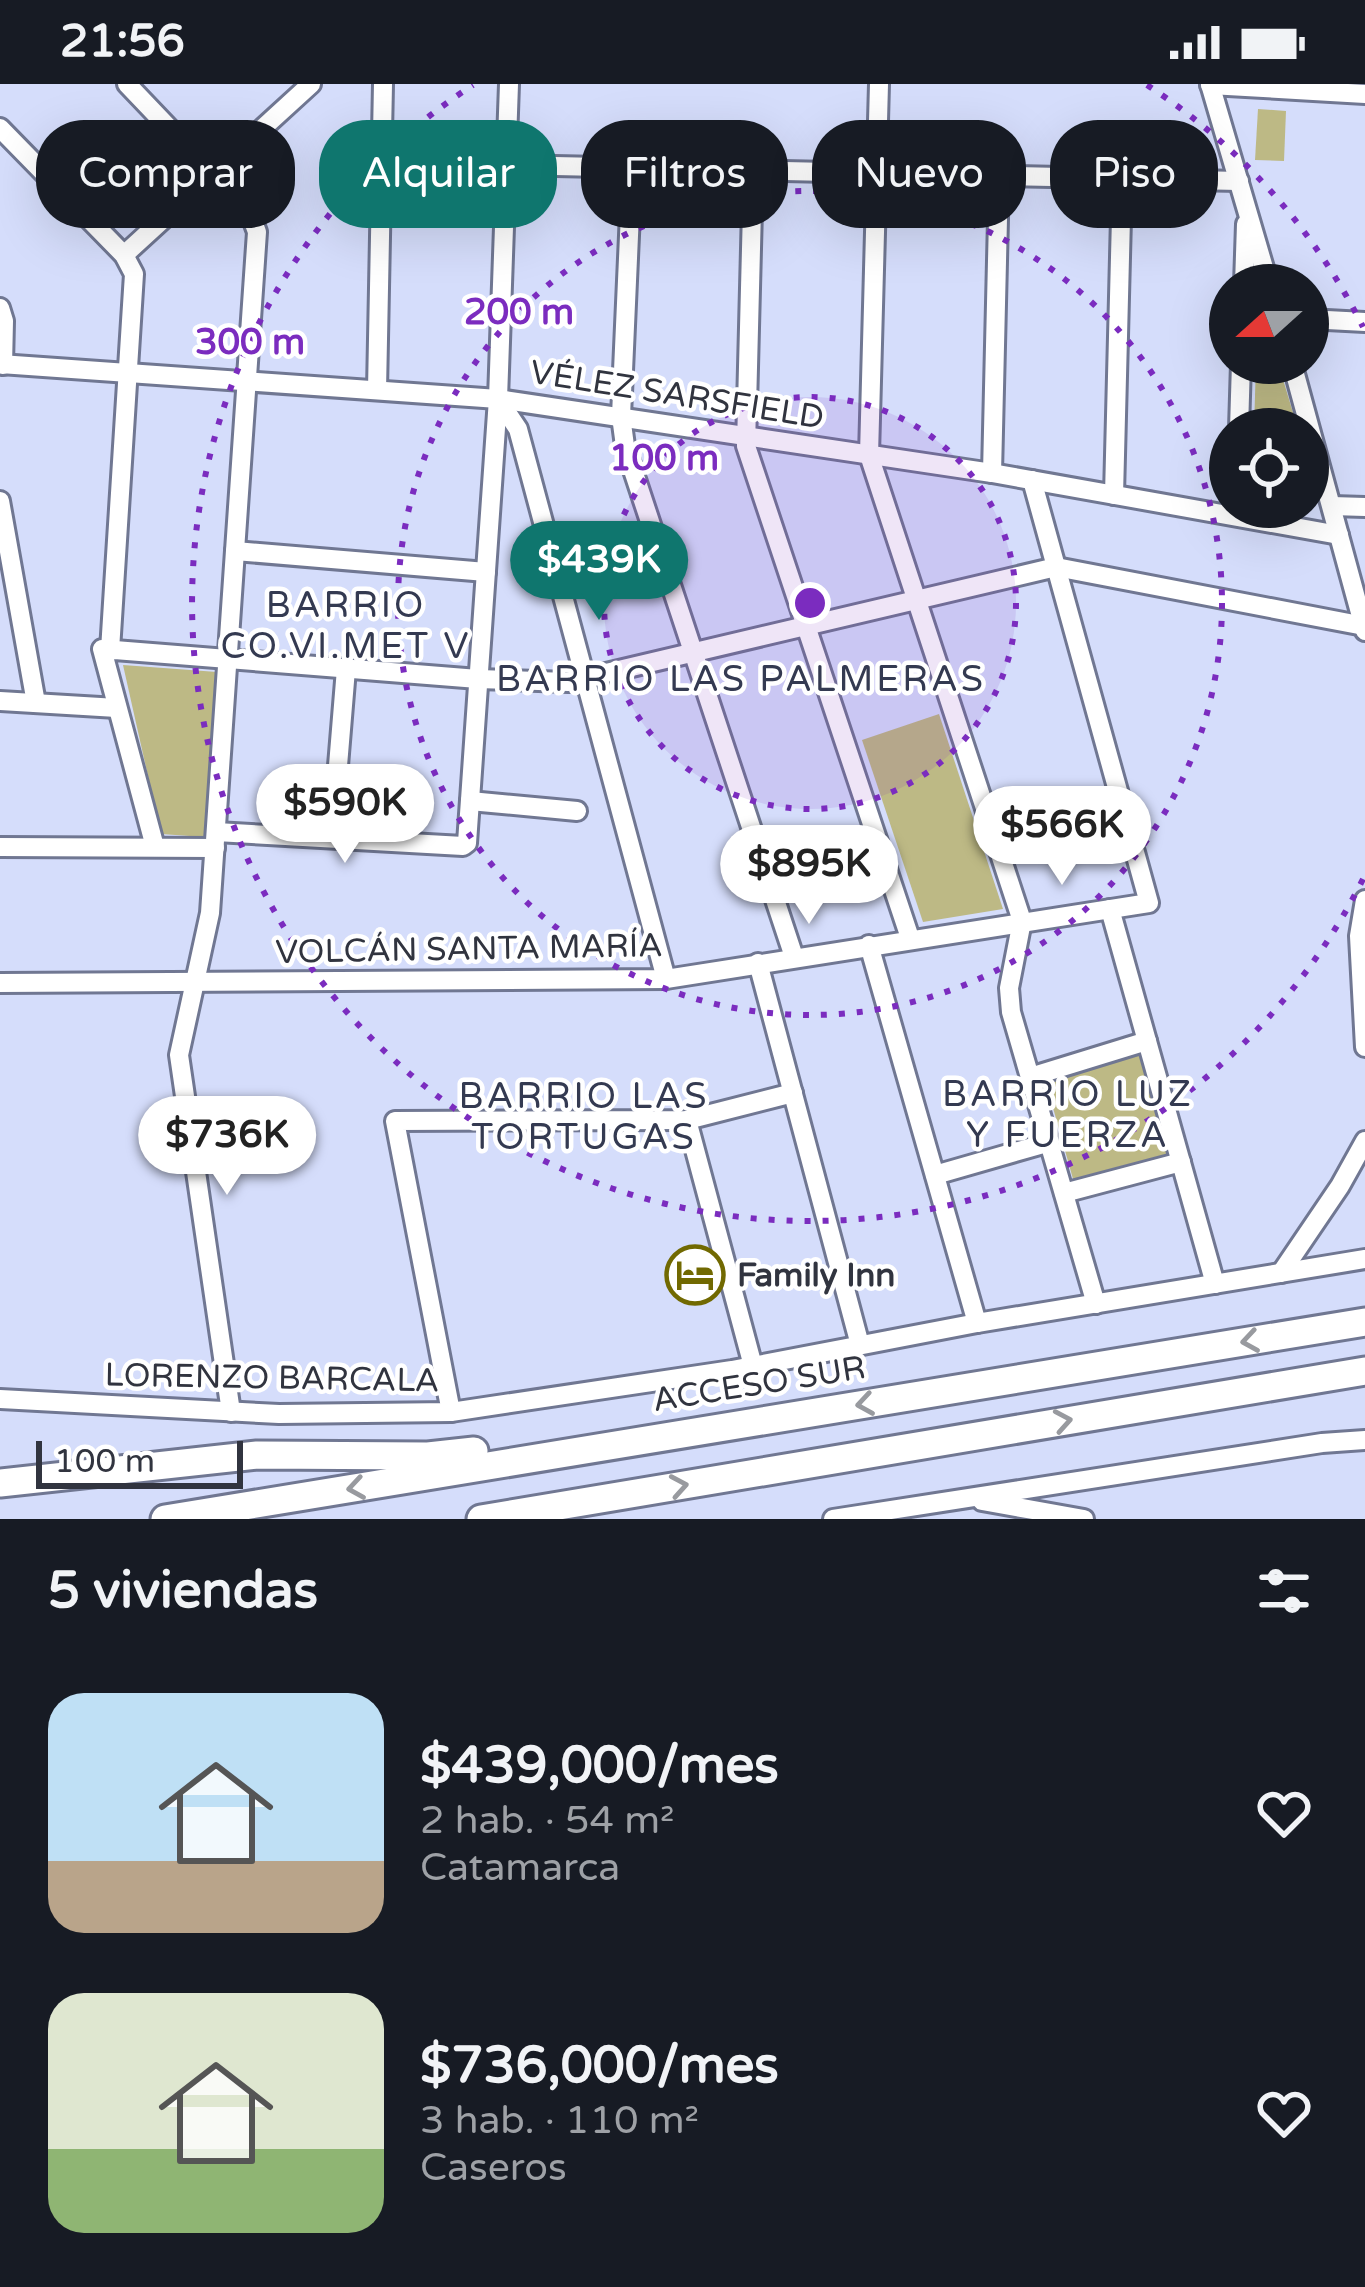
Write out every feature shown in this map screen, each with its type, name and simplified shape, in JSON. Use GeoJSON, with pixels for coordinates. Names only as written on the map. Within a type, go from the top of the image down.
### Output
{"type":"FeatureCollection","features":[{"type":"Feature","properties":{"kind":"highway","name":"ACCESO SUR"},"geometry":{"type":"LineString","coordinates":[[165,1519],[1365,1322]]}},
{"type":"Feature","properties":{"kind":"highway"},"geometry":{"type":"LineString","coordinates":[[481,1519],[1365,1371]]}},
{"type":"Feature","properties":{"kind":"highway"},"geometry":{"type":"LineString","coordinates":[[0,1483],[257,1455],[428,1456],[682,1434]]}},
{"type":"Feature","properties":{"kind":"highway"},"geometry":{"type":"LineString","coordinates":[[513,1519],[602,1499]]}},
{"type":"Feature","properties":{"kind":"street"},"geometry":{"type":"LineString","coordinates":[[128,84],[162,120]]}},
{"type":"Feature","properties":{"kind":"street"},"geometry":{"type":"LineString","coordinates":[[377,390],[383,84]]}},
{"type":"Feature","properties":{"kind":"street"},"geometry":{"type":"LineString","coordinates":[[508,120],[509,84]]}},
{"type":"Feature","properties":{"kind":"street"},"geometry":{"type":"LineString","coordinates":[[878,120],[879,84]]}},
{"type":"Feature","properties":{"kind":"street"},"geometry":{"type":"LineString","coordinates":[[1263,264],[1210,85],[1365,94]]}},
{"type":"Feature","properties":{"kind":"street"},"geometry":{"type":"LineString","coordinates":[[269,120],[303,87]]}},
{"type":"Feature","properties":{"kind":"street"},"geometry":{"type":"LineString","coordinates":[[0,128],[124,256],[134,274],[106,650],[155,847]]}},
{"type":"Feature","properties":{"kind":"street"},"geometry":{"type":"LineString","coordinates":[[1218,180],[1239,181]]}},
{"type":"Feature","properties":{"kind":"street"},"geometry":{"type":"LineString","coordinates":[[1245,264],[1247,208]]}},
{"type":"Feature","properties":{"kind":"street"},"geometry":{"type":"LineString","coordinates":[[124,256],[154,228]]}},
{"type":"Feature","properties":{"kind":"street"},"geometry":{"type":"LineString","coordinates":[[231,1412],[179,1055],[210,913],[256,228]]}},
{"type":"Feature","properties":{"kind":"street"},"geometry":{"type":"LineString","coordinates":[[0,847],[155,847],[215,840],[465,845],[498,398],[505,228]]}},
{"type":"Feature","properties":{"kind":"street"},"geometry":{"type":"LineString","coordinates":[[629,228],[621,416],[625,446],[794,957]]}},
{"type":"Feature","properties":{"kind":"street"},"geometry":{"type":"LineString","coordinates":[[751,228],[744,436],[910,938]]}},
{"type":"Feature","properties":{"kind":"street"},"geometry":{"type":"LineString","coordinates":[[874,228],[868,455],[1022,921],[1010,1000],[1096,1304]]}},
{"type":"Feature","properties":{"kind":"street"},"geometry":{"type":"LineString","coordinates":[[992,473],[998,228]]}},
{"type":"Feature","properties":{"kind":"street"},"geometry":{"type":"LineString","coordinates":[[1114,494],[1121,228]]}},
{"type":"Feature","properties":{"kind":"street"},"geometry":{"type":"LineString","coordinates":[[0,308],[2,364]]}},
{"type":"Feature","properties":{"kind":"street"},"geometry":{"type":"LineString","coordinates":[[1329,320],[1365,322]]}},
{"type":"Feature","properties":{"kind":"street","name":"VÉLEZ SARSFIELD"},"geometry":{"type":"LineString","coordinates":[[2,364],[498,398],[1209,508]]}},
{"type":"Feature","properties":{"kind":"street"},"geometry":{"type":"LineString","coordinates":[[106,650],[478,679],[586,679],[1057,567],[1364,628],[1298,384]]}},
{"type":"Feature","properties":{"kind":"street"},"geometry":{"type":"LineString","coordinates":[[498,398],[518,429],[666,979]]}},
{"type":"Feature","properties":{"kind":"street"},"geometry":{"type":"LineString","coordinates":[[1032,480],[1057,567]]}},
{"type":"Feature","properties":{"kind":"street"},"geometry":{"type":"LineString","coordinates":[[0,501],[36,703]]}},
{"type":"Feature","properties":{"kind":"street"},"geometry":{"type":"LineString","coordinates":[[1332,506],[1365,507]]}},
{"type":"Feature","properties":{"kind":"street","name":"VÉLEZ SARSFIELD"},"geometry":{"type":"LineString","coordinates":[[1308,528],[1339,535]]}},
{"type":"Feature","properties":{"kind":"street"},"geometry":{"type":"LineString","coordinates":[[235,551],[486,572]]}},
{"type":"Feature","properties":{"kind":"street","name":"VOLCÁN SANTA MARÍA"},"geometry":{"type":"LineString","coordinates":[[0,983],[666,979],[1149,903],[1057,567]]}},
{"type":"Feature","properties":{"kind":"street"},"geometry":{"type":"LineString","coordinates":[[336,790],[346,669]]}},
{"type":"Feature","properties":{"kind":"street"},"geometry":{"type":"LineString","coordinates":[[0,701],[117,708]]}},
{"type":"Feature","properties":{"kind":"street"},"geometry":{"type":"LineString","coordinates":[[470,801],[577,811]]}},
{"type":"Feature","properties":{"kind":"street"},"geometry":{"type":"LineString","coordinates":[[1365,900],[1359,936],[1365,1047]]}},
{"type":"Feature","properties":{"kind":"street"},"geometry":{"type":"LineString","coordinates":[[1110,909],[1215,1284]]}},
{"type":"Feature","properties":{"kind":"street"},"geometry":{"type":"LineString","coordinates":[[869,945],[977,1323]]}},
{"type":"Feature","properties":{"kind":"street"},"geometry":{"type":"LineString","coordinates":[[758,963],[860,1345]]}},
{"type":"Feature","properties":{"kind":"street"},"geometry":{"type":"LineString","coordinates":[[1030,1077],[1148,1041]]}},
{"type":"Feature","properties":{"kind":"street"},"geometry":{"type":"LineString","coordinates":[[451,1412],[394,1120],[687,1120],[793,1093]]}},
{"type":"Feature","properties":{"kind":"street"},"geometry":{"type":"LineString","coordinates":[[687,1120],[753,1366]]}},
{"type":"Feature","properties":{"kind":"street"},"geometry":{"type":"LineString","coordinates":[[1281,1273],[1365,1141]]}},
{"type":"Feature","properties":{"kind":"street"},"geometry":{"type":"LineString","coordinates":[[935,1175],[1050,1142]]}},
{"type":"Feature","properties":{"kind":"street"},"geometry":{"type":"LineString","coordinates":[[1064,1193],[1181,1162]]}},
{"type":"Feature","properties":{"kind":"street","name":"LORENZO BARCALA"},"geometry":{"type":"LineString","coordinates":[[0,1399],[231,1412],[451,1412],[753,1366],[977,1323],[1365,1259]]}},
{"type":"Feature","properties":{"kind":"street"},"geometry":{"type":"LineString","coordinates":[[833,1519],[890,1515],[967,1498],[1365,1440]]}},
{"type":"Feature","properties":{"kind":"street"},"geometry":{"type":"LineString","coordinates":[[967,1498],[1007,1512],[1084,1519]]}},
{"type":"Feature","properties":{"kind":"shaded area"},"geometry":{"type":"Polygon","coordinates":[[[1258,109],[1286,111],[1284,161],[1255,160],[1258,109]]]}},
{"type":"Feature","properties":{"kind":"shaded area"},"geometry":{"type":"Polygon","coordinates":[[[1255,384],[1284,384],[1292,408],[1255,408],[1255,384]]]}},
{"type":"Feature","properties":{"kind":"shaded area"},"geometry":{"type":"Polygon","coordinates":[[[123,665],[217,672],[204,837],[161,834],[123,665]]]}},
{"type":"Feature","properties":{"kind":"shaded area"},"geometry":{"type":"Polygon","coordinates":[[[939,714],[1003,909],[923,922],[862,740],[939,714]]]}},
{"type":"Feature","properties":{"kind":"shaded area"},"geometry":{"type":"Polygon","coordinates":[[[1139,1055],[1167,1154],[1073,1179],[1046,1083],[1139,1055]]]}},
{"type":"Feature","properties":{"kind":"place","name":"Family Inn"},"geometry":{"type":"Point","coordinates":[695,1275]}},
{"type":"Feature","properties":{"kind":"district","name":"BARRIO CO.VI.MET V"},"geometry":{"type":"Point","coordinates":[346,626]}},
{"type":"Feature","properties":{"kind":"district","name":"BARRIO LAS PALMERAS"},"geometry":{"type":"Point","coordinates":[741,679]}},
{"type":"Feature","properties":{"kind":"district","name":"BARRIO LUZ Y FUERZA"},"geometry":{"type":"Point","coordinates":[1068,1114]}},
{"type":"Feature","properties":{"kind":"district","name":"BARRIO LAS TORTUGAS"},"geometry":{"type":"Point","coordinates":[584,1116]}}]}
